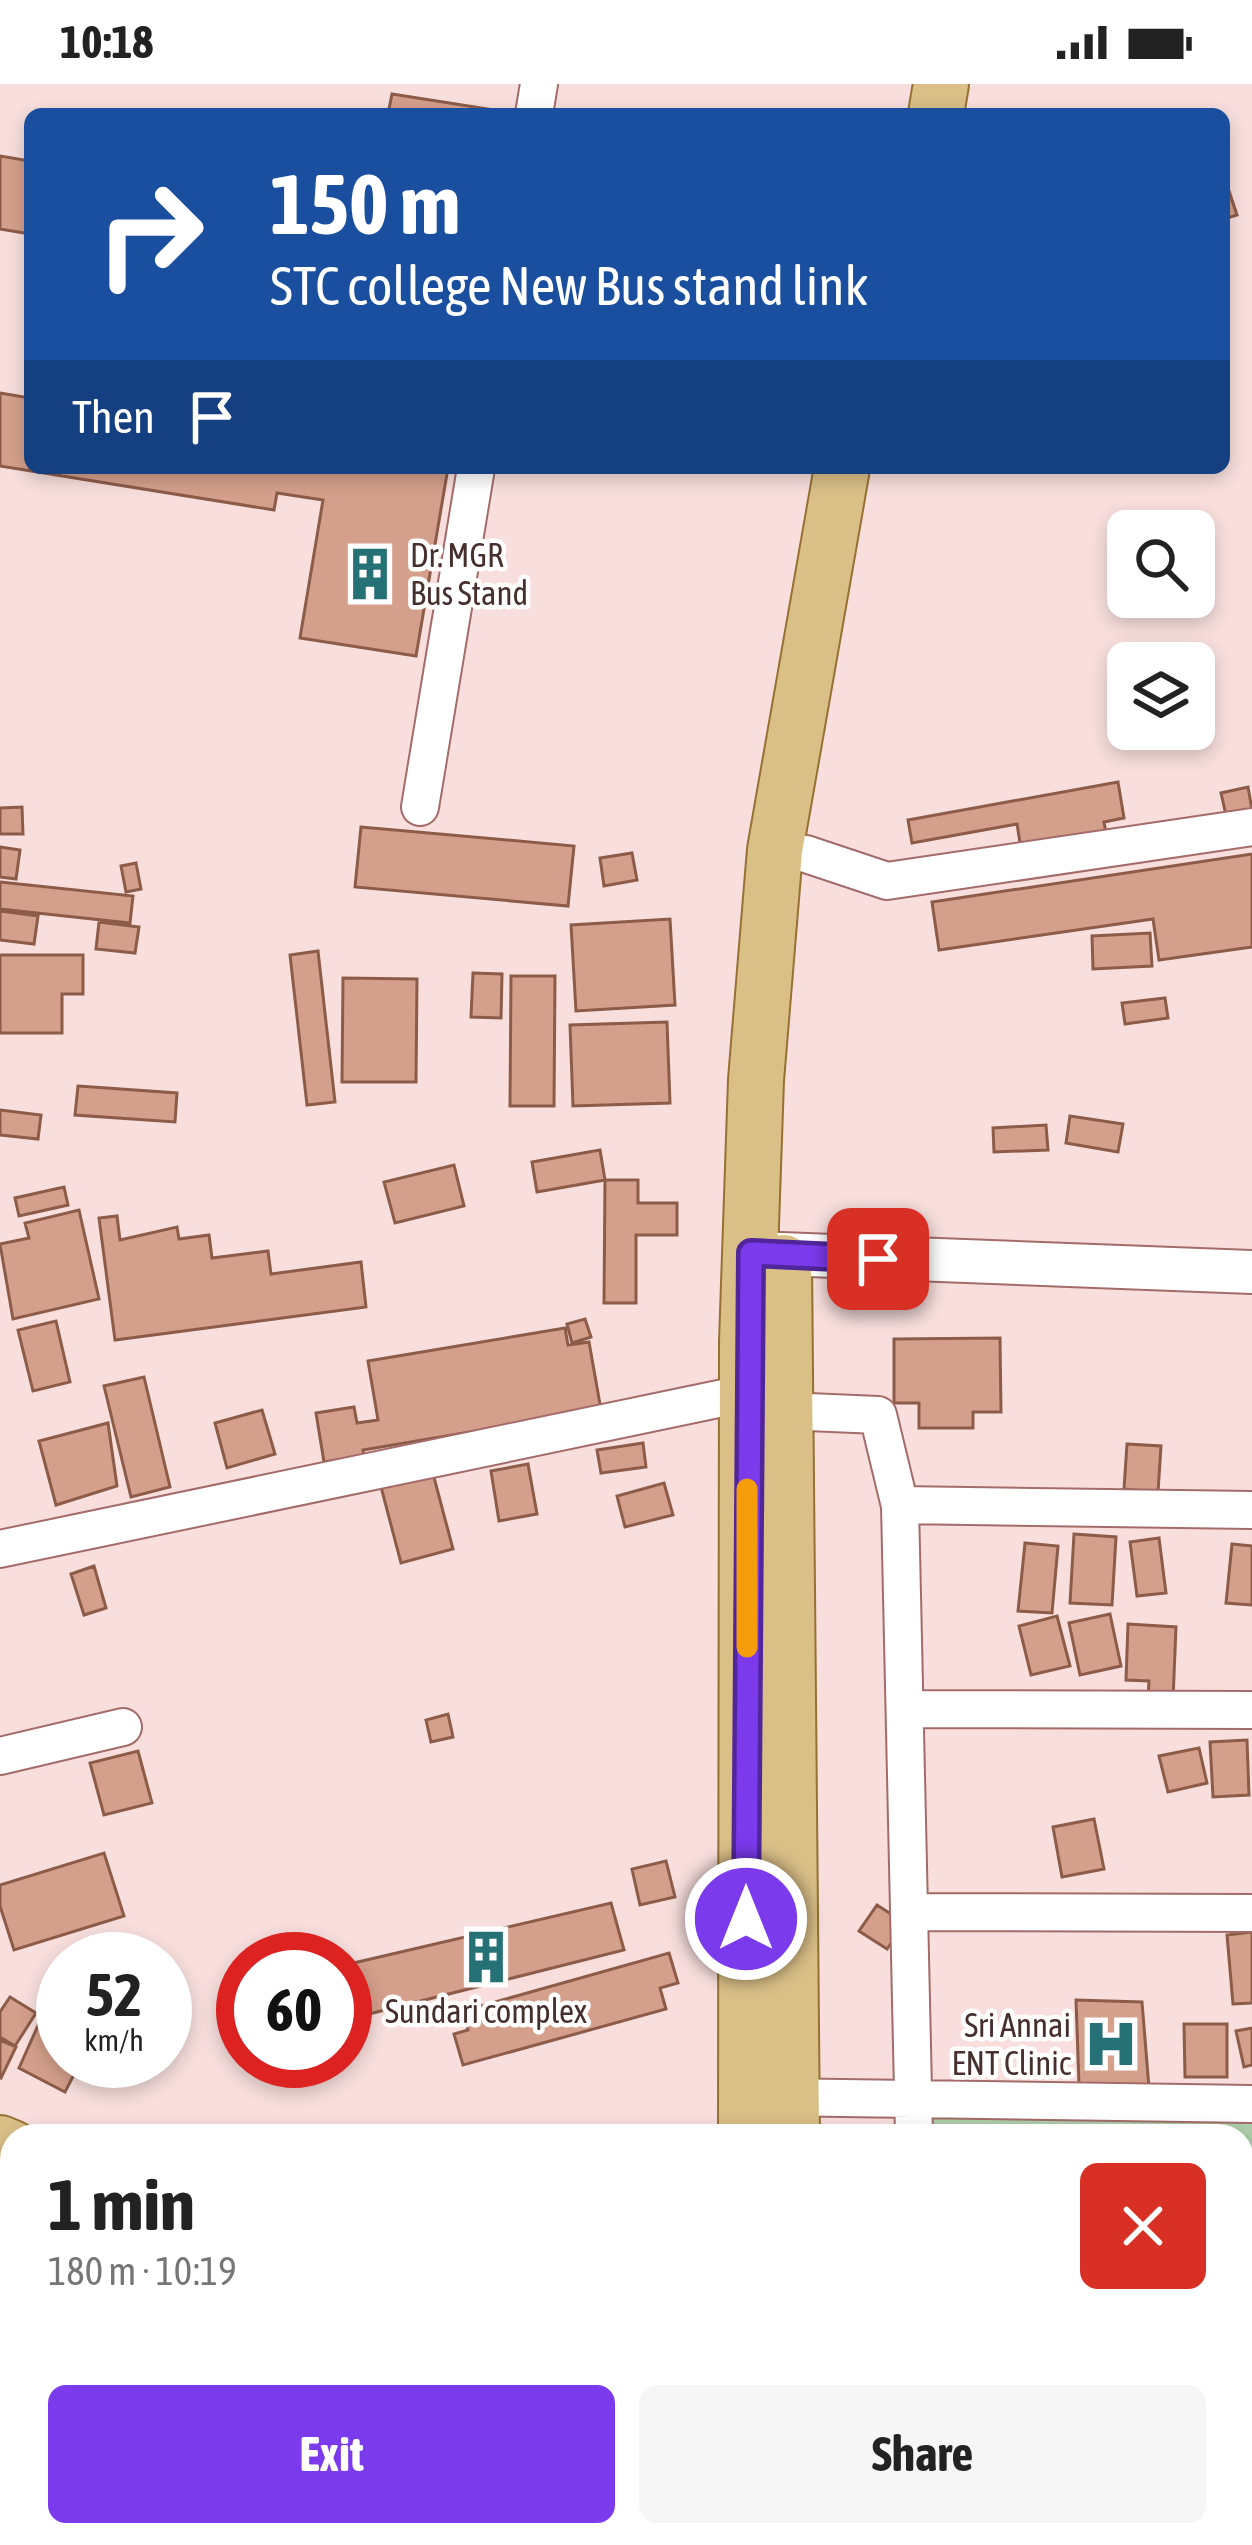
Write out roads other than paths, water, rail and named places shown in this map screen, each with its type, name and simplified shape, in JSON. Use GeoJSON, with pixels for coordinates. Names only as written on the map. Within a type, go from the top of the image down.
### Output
{"type":"FeatureCollection","features":[{"type":"Feature","properties":{"kind":"main road"},"geometry":{"type":"LineString","coordinates":[[769,2116],[767,1254],[756,1080],[841,474]]}},
{"type":"Feature","properties":{"kind":"main road"},"geometry":{"type":"LineString","coordinates":[[790,852],[870,474]]}},
{"type":"Feature","properties":{"kind":"street"},"geometry":{"type":"LineString","coordinates":[[420,807],[475,474]]}},
{"type":"Feature","properties":{"kind":"street"},"geometry":{"type":"LineString","coordinates":[[790,852],[887,881],[1252,827]]}},
{"type":"Feature","properties":{"kind":"street"},"geometry":{"type":"LineString","coordinates":[[767,1254],[1252,1272]]}},
{"type":"Feature","properties":{"kind":"street"},"geometry":{"type":"LineString","coordinates":[[0,1550],[766,1402],[878,1415],[900,1506],[913,2120]]}},
{"type":"Feature","properties":{"kind":"street"},"geometry":{"type":"LineString","coordinates":[[900,1506],[1252,1510]]}},
{"type":"Feature","properties":{"kind":"street"},"geometry":{"type":"LineString","coordinates":[[905,1709],[1252,1710]]}},
{"type":"Feature","properties":{"kind":"street"},"geometry":{"type":"LineString","coordinates":[[0,1756],[123,1727]]}},
{"type":"Feature","properties":{"kind":"street"},"geometry":{"type":"LineString","coordinates":[[909,1912],[1252,1913]]}},
{"type":"Feature","properties":{"kind":"street"},"geometry":{"type":"LineString","coordinates":[[769,2116],[913,2120],[1252,2104]]}},
{"type":"Feature","properties":{"kind":"place","name":"Dr. MGR Bus Stand"},"geometry":{"type":"Point","coordinates":[370,574]}},
{"type":"Feature","properties":{"kind":"place","name":"Sundari complex"},"geometry":{"type":"Point","coordinates":[486,1957]}},
{"type":"Feature","properties":{"kind":"place","name":"Sri Annai ENT Clinic"},"geometry":{"type":"Point","coordinates":[1111,2044]}}]}
